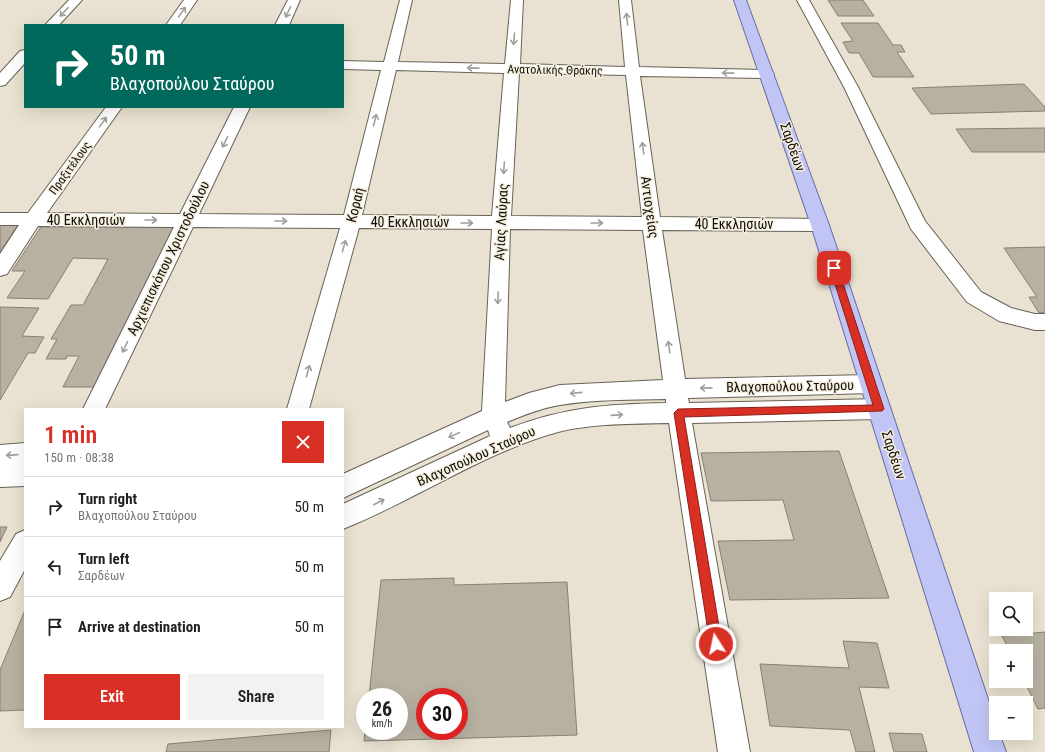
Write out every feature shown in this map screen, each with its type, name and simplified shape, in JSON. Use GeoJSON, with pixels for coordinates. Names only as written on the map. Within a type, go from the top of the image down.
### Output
{"type":"FeatureCollection","features":[{"type":"Feature","properties":{"kind":"main road","name":"Σαρδέων"},"geometry":{"type":"LineString","coordinates":[[740,0],[768,74],[820,225],[990,752]]}},
{"type":"Feature","properties":{"kind":"street"},"geometry":{"type":"LineString","coordinates":[[53,24],[76,0]]}},
{"type":"Feature","properties":{"kind":"street"},"geometry":{"type":"LineString","coordinates":[[174,24],[191,0]]}},
{"type":"Feature","properties":{"kind":"street"},"geometry":{"type":"LineString","coordinates":[[282,24],[294,0]]}},
{"type":"Feature","properties":{"kind":"street","name":"Κοραή"},"geometry":{"type":"LineString","coordinates":[[298,408],[351,222],[388,66],[406,0]]}},
{"type":"Feature","properties":{"kind":"street","name":"Αγίας Λαύρας"},"geometry":{"type":"LineString","coordinates":[[506,441],[493,416],[501,223],[517,0]]}},
{"type":"Feature","properties":{"kind":"street","name":"Αντιοχείας"},"geometry":{"type":"LineString","coordinates":[[626,0],[632,72],[676,401],[734,752]]}},
{"type":"Feature","properties":{"kind":"street"},"geometry":{"type":"LineString","coordinates":[[803,0],[851,87],[917,224],[974,297],[1006,315],[1045,322]]}},
{"type":"Feature","properties":{"kind":"street"},"geometry":{"type":"LineString","coordinates":[[0,60],[23,58]]}},
{"type":"Feature","properties":{"kind":"street"},"geometry":{"type":"LineString","coordinates":[[0,82],[23,58]]}},
{"type":"Feature","properties":{"kind":"street","name":"Ανατολικής Θράκης"},"geometry":{"type":"LineString","coordinates":[[344,65],[768,74]]}},
{"type":"Feature","properties":{"kind":"street","name":"Πραξιτέλους"},"geometry":{"type":"LineString","coordinates":[[0,269],[33,219],[113,108]]}},
{"type":"Feature","properties":{"kind":"street","name":"Αρχιεπισκόπου Χριστοδούλου"},"geometry":{"type":"LineString","coordinates":[[94,408],[242,108]]}},
{"type":"Feature","properties":{"kind":"street","name":"40 Εκκλησιών"},"geometry":{"type":"LineString","coordinates":[[0,219],[820,225]]}},
{"type":"Feature","properties":{"kind":"street","name":"Βλαχοπούλου Σταύρου"},"geometry":{"type":"LineString","coordinates":[[344,517],[373,505],[506,441],[542,427],[573,419],[628,414],[676,401],[871,384]]}},
{"type":"Feature","properties":{"kind":"street","name":"Βλαχοπούλου Σταύρου"},"geometry":{"type":"LineString","coordinates":[[344,486],[493,416],[529,403],[560,395],[589,392],[676,401],[879,409]]}},
{"type":"Feature","properties":{"kind":"street"},"geometry":{"type":"LineString","coordinates":[[0,456],[24,454]]}},
{"type":"Feature","properties":{"kind":"street"},"geometry":{"type":"LineString","coordinates":[[0,476],[24,475]]}},
{"type":"Feature","properties":{"kind":"street"},"geometry":{"type":"LineString","coordinates":[[0,587],[24,545]]}},
{"type":"Feature","properties":{"kind":"building"},"geometry":{"type":"Polygon","coordinates":[[[828,0],[863,0],[874,16],[838,16],[828,0]]]}},
{"type":"Feature","properties":{"kind":"building"},"geometry":{"type":"Polygon","coordinates":[[[841,23],[878,23],[893,45],[901,45],[905,52],[897,52],[914,77],[873,77],[859,53],[849,53],[843,42],[853,41],[841,23]]]}},
{"type":"Feature","properties":{"kind":"building"},"geometry":{"type":"Polygon","coordinates":[[[1024,84],[1045,107],[1045,111],[931,114],[912,88],[1024,84]]]}},
{"type":"Feature","properties":{"kind":"building"},"geometry":{"type":"Polygon","coordinates":[[[1045,128],[1045,152],[972,152],[956,129],[1045,128]]]}},
{"type":"Feature","properties":{"kind":"building"},"geometry":{"type":"Polygon","coordinates":[[[21,220],[0,252],[0,221],[21,220]]]}},
{"type":"Feature","properties":{"kind":"building"},"geometry":{"type":"Polygon","coordinates":[[[44,222],[181,224],[102,387],[63,387],[79,356],[67,356],[66,359],[46,359],[57,339],[51,339],[71,305],[83,305],[108,259],[73,258],[48,299],[7,298],[25,271],[12,271],[44,222]]]}},
{"type":"Feature","properties":{"kind":"building"},"geometry":{"type":"Polygon","coordinates":[[[1045,247],[1045,312],[1039,313],[1029,297],[1037,297],[1004,248],[1045,247]]]}},
{"type":"Feature","properties":{"kind":"building"},"geometry":{"type":"Polygon","coordinates":[[[0,307],[39,308],[22,336],[44,337],[35,353],[28,353],[0,400],[0,307]]]}},
{"type":"Feature","properties":{"kind":"building"},"geometry":{"type":"Polygon","coordinates":[[[839,451],[889,598],[730,600],[718,541],[794,540],[783,500],[711,501],[701,453],[839,451]]]}},
{"type":"Feature","properties":{"kind":"building"},"geometry":{"type":"Polygon","coordinates":[[[0,527],[7,527],[0,542],[0,527]]]}},
{"type":"Feature","properties":{"kind":"building"},"geometry":{"type":"Polygon","coordinates":[[[454,578],[454,585],[567,582],[577,735],[468,738],[468,688],[416,688],[416,740],[408,740],[408,688],[370,688],[381,580],[454,578]]]}},
{"type":"Feature","properties":{"kind":"building"},"geometry":{"type":"Polygon","coordinates":[[[24,612],[24,710],[0,711],[0,670],[24,612]]]}},
{"type":"Feature","properties":{"kind":"building"},"geometry":{"type":"Polygon","coordinates":[[[1045,632],[1045,708],[1038,709],[1033,696],[1032,696],[1028,688],[1033,688],[1033,644],[1006,644],[1002,636],[1033,636],[1033,633],[1045,632]]]}},
{"type":"Feature","properties":{"kind":"building"},"geometry":{"type":"Polygon","coordinates":[[[843,641],[877,643],[889,688],[859,687],[875,752],[856,752],[850,730],[770,726],[760,664],[849,668],[843,641]]]}},
{"type":"Feature","properties":{"kind":"building"},"geometry":{"type":"Polygon","coordinates":[[[331,730],[329,752],[166,752],[168,744],[331,730]]]}},
{"type":"Feature","properties":{"kind":"building"},"geometry":{"type":"Polygon","coordinates":[[[889,733],[922,734],[927,752],[894,752],[889,733]]]}},
{"type":"Feature","properties":{"kind":"building"},"geometry":{"type":"Polygon","coordinates":[[[364,740],[400,740],[364,741],[364,740]]]}},
{"type":"Feature","properties":{"kind":"route"},"geometry":{"type":"LineString","coordinates":[[716,644],[678,413],[879,409],[834,268]]}}]}
